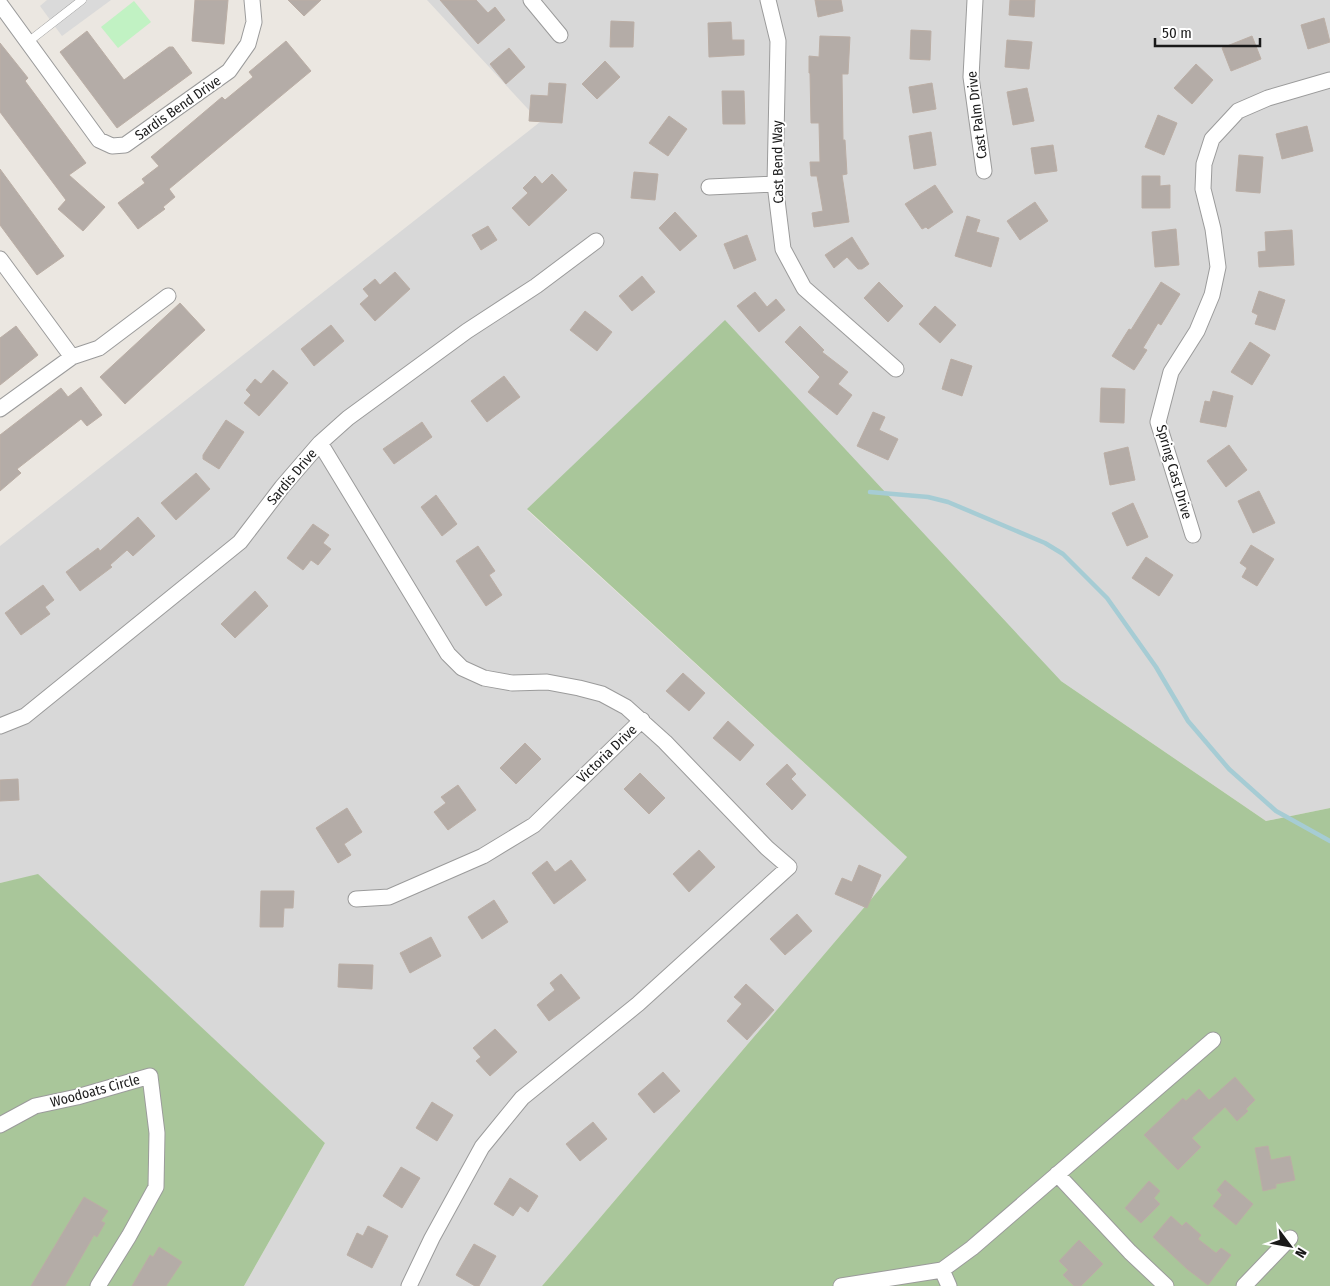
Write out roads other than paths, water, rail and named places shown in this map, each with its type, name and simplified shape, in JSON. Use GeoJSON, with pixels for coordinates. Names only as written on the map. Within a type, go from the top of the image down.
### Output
{"type":"FeatureCollection","features":[{"type":"Feature","properties":{"kind":"street","name":"Sardis Bend Drive"},"geometry":{"type":"LineString","coordinates":[[0,4],[99,140],[112,146],[126,145],[229,71],[248,44],[254,22],[252,0]]}},
{"type":"Feature","properties":{"kind":"street"},"geometry":{"type":"LineString","coordinates":[[531,0],[560,35]]}},
{"type":"Feature","properties":{"kind":"street","name":"Cast Bend Way"},"geometry":{"type":"LineString","coordinates":[[768,0],[778,41],[775,184],[783,249],[804,288],[896,368]]}},
{"type":"Feature","properties":{"kind":"street","name":"Cast Palm Drive"},"geometry":{"type":"LineString","coordinates":[[975,0],[971,76],[984,171]]}},
{"type":"Feature","properties":{"kind":"street","name":"Spring Cast Drive"},"geometry":{"type":"LineString","coordinates":[[1193,535],[1158,422],[1170,372],[1197,332],[1212,295],[1218,267],[1213,229],[1204,189],[1204,164],[1212,139],[1238,111],[1268,98],[1330,80]]}},
{"type":"Feature","properties":{"kind":"street"},"geometry":{"type":"LineString","coordinates":[[709,187],[775,184]]}},
{"type":"Feature","properties":{"kind":"street","name":"Sardis Drive"},"geometry":{"type":"LineString","coordinates":[[0,726],[25,716],[240,542],[282,487],[320,443],[348,418],[467,331],[536,286],[596,241]]}},
{"type":"Feature","properties":{"kind":"street"},"geometry":{"type":"LineString","coordinates":[[0,259],[72,357]]}},
{"type":"Feature","properties":{"kind":"street"},"geometry":{"type":"LineString","coordinates":[[0,409],[72,357],[99,348],[168,296]]}},
{"type":"Feature","properties":{"kind":"street","name":"Victoria Drive"},"geometry":{"type":"LineString","coordinates":[[320,443],[448,654],[462,668],[484,678],[512,683],[547,682],[602,694],[626,707],[642,720],[534,825],[483,856],[389,897],[356,900]]}},
{"type":"Feature","properties":{"kind":"street"},"geometry":{"type":"LineString","coordinates":[[409,1286],[432,1238],[482,1147],[522,1098],[638,1004],[789,867],[767,848],[642,720]]}},
{"type":"Feature","properties":{"kind":"street"},"geometry":{"type":"LineString","coordinates":[[841,1286],[942,1270],[972,1248],[1213,1040]]}},
{"type":"Feature","properties":{"kind":"street","name":"Woodoats Circle"},"geometry":{"type":"LineString","coordinates":[[0,1125],[35,1106],[77,1097],[150,1076],[157,1134],[156,1187],[98,1286]]}},
{"type":"Feature","properties":{"kind":"street"},"geometry":{"type":"LineString","coordinates":[[1057,1174],[1130,1252],[1166,1286]]}},
{"type":"Feature","properties":{"kind":"street"},"geometry":{"type":"LineString","coordinates":[[1244,1286],[1290,1238]]}},
{"type":"Feature","properties":{"kind":"street"},"geometry":{"type":"LineString","coordinates":[[942,1270],[949,1286]]}},
{"type":"Feature","properties":{"kind":"lane"},"geometry":{"type":"LineString","coordinates":[[28,42],[82,0]]}},
{"type":"Feature","properties":{"kind":"waterway"},"geometry":{"type":"LineString","coordinates":[[870,492],[928,497],[948,502],[1045,543],[1063,554],[1107,598],[1156,667],[1188,721],[1229,769],[1276,811],[1330,841]]}}]}
